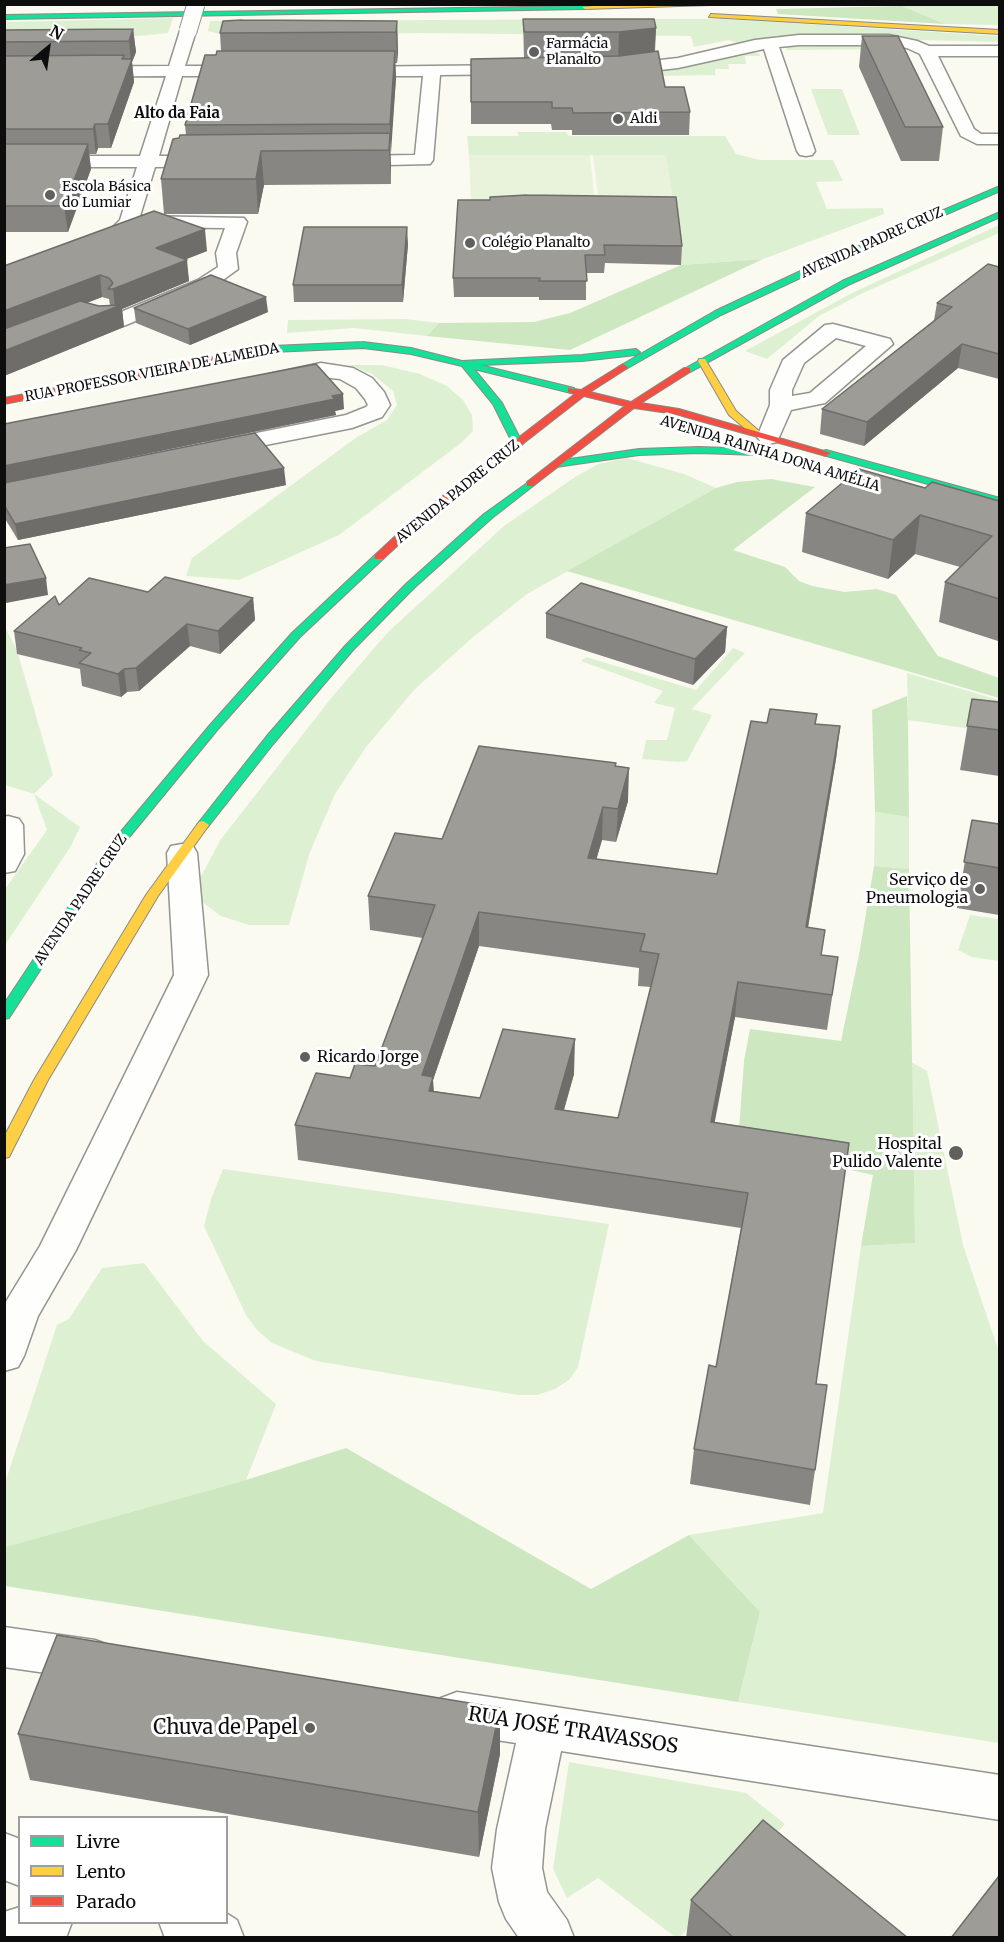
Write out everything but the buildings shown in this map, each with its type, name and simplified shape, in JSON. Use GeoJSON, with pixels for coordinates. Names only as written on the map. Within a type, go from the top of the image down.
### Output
{"type":"FeatureCollection","features":[{"type":"Feature","properties":{"kind":"main road"},"geometry":{"type":"LineString","coordinates":[[4,6],[124,4]]}},
{"type":"Feature","properties":{"kind":"main road"},"geometry":{"type":"LineString","coordinates":[[4,17],[738,4]]}},
{"type":"Feature","properties":{"kind":"main road"},"geometry":{"type":"LineString","coordinates":[[518,9],[660,13],[999,32]]}},
{"type":"Feature","properties":{"kind":"main road","name":"AVENIDA PADRE CRUZ"},"geometry":{"type":"LineString","coordinates":[[4,1015],[112,850],[214,727],[281,652],[421,518],[582,393],[647,351],[718,313],[810,270],[999,188]]}},
{"type":"Feature","properties":{"kind":"main road","name":"AVENIDA PADRE CRUZ"},"geometry":{"type":"LineString","coordinates":[[4,1152],[41,1080],[152,895],[182,853],[270,740],[349,648],[410,586],[488,516],[632,405],[702,361],[845,283],[999,214]]}},
{"type":"Feature","properties":{"kind":"main road","name":"RUA PROFESSOR VIEIRA DE ALMEIDA"},"geometry":{"type":"LineString","coordinates":[[4,401],[281,348],[363,345],[411,351],[632,405]]}},
{"type":"Feature","properties":{"kind":"main road"},"geometry":{"type":"LineString","coordinates":[[464,363],[582,358],[647,351]]}},
{"type":"Feature","properties":{"kind":"main road"},"geometry":{"type":"LineString","coordinates":[[702,361],[732,413],[764,444]]}},
{"type":"Feature","properties":{"kind":"main road"},"geometry":{"type":"LineString","coordinates":[[464,363],[497,403],[518,444]]}},
{"type":"Feature","properties":{"kind":"main road","name":"AVENIDA RAINHA DONA AMÉLIA"},"geometry":{"type":"LineString","coordinates":[[632,405],[659,423]]}},
{"type":"Feature","properties":{"kind":"main road","name":"AVENIDA RAINHA DONA AMÉLIA"},"geometry":{"type":"LineString","coordinates":[[632,405],[676,411],[764,444]]}},
{"type":"Feature","properties":{"kind":"main road","name":"AVENIDA RAINHA DONA AMÉLIA"},"geometry":{"type":"LineString","coordinates":[[704,436],[764,444],[999,501]]}},
{"type":"Feature","properties":{"kind":"main road"},"geometry":{"type":"LineString","coordinates":[[555,464],[639,452],[699,450],[764,444]]}},
{"type":"Feature","properties":{"kind":"street"},"geometry":{"type":"LineString","coordinates":[[76,249],[117,234],[129,222],[196,4]]}},
{"type":"Feature","properties":{"kind":"street"},"geometry":{"type":"LineString","coordinates":[[596,70],[650,67],[770,43],[881,40],[900,42],[927,51],[999,51]]}},
{"type":"Feature","properties":{"kind":"street"},"geometry":{"type":"LineString","coordinates":[[770,43],[806,151]]}},
{"type":"Feature","properties":{"kind":"street"},"geometry":{"type":"LineString","coordinates":[[927,51],[967,132],[977,139]]}},
{"type":"Feature","properties":{"kind":"street"},"geometry":{"type":"LineString","coordinates":[[330,161],[424,160],[432,70]]}},
{"type":"Feature","properties":{"kind":"street"},"geometry":{"type":"LineString","coordinates":[[335,71],[529,70]]}},
{"type":"Feature","properties":{"kind":"street"},"geometry":{"type":"LineString","coordinates":[[4,72],[267,71]]}},
{"type":"Feature","properties":{"kind":"street"},"geometry":{"type":"LineString","coordinates":[[999,139],[977,139],[969,143],[972,149],[999,154]]}},
{"type":"Feature","properties":{"kind":"street"},"geometry":{"type":"LineString","coordinates":[[4,162],[225,161]]}},
{"type":"Feature","properties":{"kind":"street"},"geometry":{"type":"LineString","coordinates":[[82,313],[97,319],[119,321],[218,278],[228,269],[226,253],[237,222],[129,222]]}},
{"type":"Feature","properties":{"kind":"street"},"geometry":{"type":"LineString","coordinates":[[195,266],[226,253]]}},
{"type":"Feature","properties":{"kind":"street"},"geometry":{"type":"LineString","coordinates":[[60,322],[113,300]]}},
{"type":"Feature","properties":{"kind":"street"},"geometry":{"type":"LineString","coordinates":[[190,453],[352,421],[374,412],[379,405],[376,397],[359,379],[337,371],[314,371],[257,382]]}},
{"type":"Feature","properties":{"kind":"street"},"geometry":{"type":"LineString","coordinates":[[764,444],[781,405]]}},
{"type":"Feature","properties":{"kind":"street"},"geometry":{"type":"LineString","coordinates":[[4,864],[9,854],[8,825]]}},
{"type":"Feature","properties":{"kind":"street"},"geometry":{"type":"LineString","coordinates":[[4,1356],[20,1314],[57,1250],[191,975],[182,853]]}},
{"type":"Feature","properties":{"kind":"street"},"geometry":{"type":"LineString","coordinates":[[4,1647],[133,1666]]}},
{"type":"Feature","properties":{"kind":"street","name":"RUA JOSÉ TRAVASSOS"},"geometry":{"type":"LineString","coordinates":[[414,1707],[999,1798]]}},
{"type":"Feature","properties":{"kind":"street"},"geometry":{"type":"LineString","coordinates":[[543,1726],[521,1829],[517,1868],[524,1902],[549,1938]]}},
{"type":"Feature","properties":{"kind":"street"},"geometry":{"type":"LineString","coordinates":[[4,1856],[18,1862]]}},
{"type":"Feature","properties":{"kind":"street"},"geometry":{"type":"LineString","coordinates":[[4,1937],[44,1924]]}},
{"type":"Feature","properties":{"kind":"street"},"geometry":{"type":"LineString","coordinates":[[188,1924],[205,1928],[219,1938]]}},
{"type":"Feature","properties":{"kind":"green space"},"geometry":{"type":"Polygon","coordinates":[[[999,5],[999,25],[945,24],[902,6],[999,5]]]}},
{"type":"Feature","properties":{"kind":"green space"},"geometry":{"type":"Polygon","coordinates":[[[902,6],[945,24],[778,14],[776,9],[902,6]]]}},
{"type":"Feature","properties":{"kind":"green space"},"geometry":{"type":"Polygon","coordinates":[[[173,18],[168,33],[139,36],[5,37],[4,22],[173,18]]]}},
{"type":"Feature","properties":{"kind":"green space"},"geometry":{"type":"Polygon","coordinates":[[[724,19],[999,36],[1000,42],[792,37],[737,43],[729,40],[694,47],[691,36],[422,33],[227,36],[208,31],[210,21],[724,19]]]}},
{"type":"Feature","properties":{"kind":"green space"},"geometry":{"type":"Polygon","coordinates":[[[885,44],[910,49],[787,50],[786,47],[885,44]]]}},
{"type":"Feature","properties":{"kind":"green space"},"geometry":{"type":"Polygon","coordinates":[[[745,52],[759,53],[760,56],[745,56],[746,64],[728,64],[729,69],[715,69],[715,75],[655,76],[655,72],[745,52]]]}},
{"type":"Feature","properties":{"kind":"green space"},"geometry":{"type":"Polygon","coordinates":[[[811,89],[842,89],[860,135],[828,135],[811,89]]]}},
{"type":"Feature","properties":{"kind":"green space"},"geometry":{"type":"Polygon","coordinates":[[[517,132],[566,132],[569,136],[725,136],[736,154],[760,160],[833,160],[843,181],[816,182],[827,209],[883,208],[884,214],[763,259],[681,265],[666,155],[469,155],[467,136],[519,136],[517,132]]]}},
{"type":"Feature","properties":{"kind":"green space"},"geometry":{"type":"Polygon","coordinates":[[[469,155],[590,155],[595,204],[471,204],[469,155]]]}},
{"type":"Feature","properties":{"kind":"green space"},"geometry":{"type":"Polygon","coordinates":[[[593,155],[666,155],[673,198],[598,197],[593,155]]]}},
{"type":"Feature","properties":{"kind":"green space"},"geometry":{"type":"Polygon","coordinates":[[[999,225],[999,233],[863,293],[819,316],[767,359],[745,351],[852,293],[999,225]]]}},
{"type":"Feature","properties":{"kind":"green space"},"geometry":{"type":"Polygon","coordinates":[[[763,259],[570,350],[427,336],[439,323],[534,322],[570,313],[681,265],[763,259]]]}},
{"type":"Feature","properties":{"kind":"green space"},"geometry":{"type":"Polygon","coordinates":[[[405,319],[439,323],[427,336],[354,328],[287,333],[288,320],[405,319]]]}},
{"type":"Feature","properties":{"kind":"green space"},"geometry":{"type":"Polygon","coordinates":[[[349,365],[382,365],[420,374],[447,386],[463,400],[472,415],[473,431],[461,443],[339,535],[239,580],[186,576],[192,558],[357,437],[387,420],[397,405],[393,391],[372,374],[349,365]]]}},
{"type":"Feature","properties":{"kind":"green space"},"geometry":{"type":"Polygon","coordinates":[[[627,458],[684,474],[716,488],[527,594],[472,638],[415,689],[366,747],[335,794],[310,852],[289,925],[249,925],[221,916],[202,902],[197,884],[221,839],[332,697],[388,632],[504,526],[575,477],[598,464],[627,458]]]}},
{"type":"Feature","properties":{"kind":"green space"},"geometry":{"type":"Polygon","coordinates":[[[771,479],[815,487],[733,550],[785,567],[799,581],[812,586],[845,592],[877,589],[896,595],[938,656],[999,678],[999,698],[567,571],[716,488],[737,482],[771,479]]]}},
{"type":"Feature","properties":{"kind":"green space"},"geometry":{"type":"Polygon","coordinates":[[[4,625],[17,650],[53,775],[34,794],[5,785],[4,625]]]}},
{"type":"Feature","properties":{"kind":"green space"},"geometry":{"type":"Polygon","coordinates":[[[733,648],[745,653],[692,709],[712,715],[687,761],[679,762],[642,759],[646,740],[667,740],[675,708],[654,703],[663,691],[581,661],[586,657],[696,690],[733,648]]]}},
{"type":"Feature","properties":{"kind":"green space"},"geometry":{"type":"Polygon","coordinates":[[[907,673],[999,700],[999,733],[908,720],[907,673]]]}},
{"type":"Feature","properties":{"kind":"green space"},"geometry":{"type":"Polygon","coordinates":[[[907,696],[909,817],[875,812],[872,710],[907,696]]]}},
{"type":"Feature","properties":{"kind":"green space"},"geometry":{"type":"Polygon","coordinates":[[[34,794],[80,827],[71,846],[5,945],[5,889],[47,830],[34,794]]]}},
{"type":"Feature","properties":{"kind":"green space"},"geometry":{"type":"Polygon","coordinates":[[[875,812],[909,817],[909,869],[874,866],[875,812]]]}},
{"type":"Feature","properties":{"kind":"green space"},"geometry":{"type":"Polygon","coordinates":[[[874,866],[909,869],[915,1243],[861,1246],[873,1175],[738,1144],[744,1061],[750,1029],[841,1041],[874,866]]]}},
{"type":"Feature","properties":{"kind":"green space"},"geometry":{"type":"Polygon","coordinates":[[[970,915],[999,919],[999,961],[972,957],[958,950],[970,915]]]}},
{"type":"Feature","properties":{"kind":"green space"},"geometry":{"type":"Polygon","coordinates":[[[911,1062],[927,1071],[963,1245],[999,1352],[999,1743],[738,1702],[760,1612],[689,1535],[823,1513],[861,1246],[915,1243],[911,1062]]]}},
{"type":"Feature","properties":{"kind":"green space"},"geometry":{"type":"Polygon","coordinates":[[[223,1169],[609,1224],[578,1367],[569,1380],[555,1389],[537,1395],[518,1395],[316,1361],[272,1343],[257,1330],[246,1315],[204,1226],[211,1199],[223,1169]]]}},
{"type":"Feature","properties":{"kind":"green space"},"geometry":{"type":"Polygon","coordinates":[[[144,1263],[203,1341],[276,1404],[246,1480],[5,1547],[5,1483],[57,1325],[69,1319],[102,1268],[144,1263]]]}},
{"type":"Feature","properties":{"kind":"green space"},"geometry":{"type":"Polygon","coordinates":[[[346,1448],[591,1589],[689,1535],[760,1612],[738,1702],[5,1586],[5,1547],[246,1480],[346,1448]]]}},
{"type":"Feature","properties":{"kind":"green space"},"geometry":{"type":"Polygon","coordinates":[[[569,1762],[746,1793],[785,1824],[680,1937],[675,1937],[598,1878],[567,1898],[553,1869],[569,1762]]]}},
{"type":"Feature","properties":{"kind":"traffic: fast"},"geometry":{"type":"LineString","coordinates":[[4,17],[585,7]]}},
{"type":"Feature","properties":{"kind":"traffic: fast"},"geometry":{"type":"LineString","coordinates":[[623,367],[718,313],[810,270],[1000,188]]}},
{"type":"Feature","properties":{"kind":"traffic: fast"},"geometry":{"type":"LineString","coordinates":[[687,370],[845,283],[1000,214]]}},
{"type":"Feature","properties":{"kind":"traffic: fast"},"geometry":{"type":"LineString","coordinates":[[272,349],[363,345],[411,351],[571,390]]}},
{"type":"Feature","properties":{"kind":"traffic: fast"},"geometry":{"type":"LineString","coordinates":[[464,363],[582,358],[636,352]]}},
{"type":"Feature","properties":{"kind":"traffic: fast"},"geometry":{"type":"LineString","coordinates":[[464,363],[497,403],[518,444]]}},
{"type":"Feature","properties":{"kind":"traffic: fast"},"geometry":{"type":"LineString","coordinates":[[556,464],[639,452],[699,450],[759,452]]}},
{"type":"Feature","properties":{"kind":"traffic: fast"},"geometry":{"type":"LineString","coordinates":[[826,453],[1000,501]]}},
{"type":"Feature","properties":{"kind":"traffic: fast"},"geometry":{"type":"LineString","coordinates":[[203,825],[270,740],[349,648],[410,586],[488,516],[530,484]]}},
{"type":"Feature","properties":{"kind":"traffic: fast"},"geometry":{"type":"LineString","coordinates":[[4,1015],[112,850],[214,727],[296,635],[379,557]]}},
{"type":"Feature","properties":{"kind":"traffic: slow"},"geometry":{"type":"LineString","coordinates":[[585,7],[738,4]]}},
{"type":"Feature","properties":{"kind":"traffic: slow"},"geometry":{"type":"LineString","coordinates":[[711,16],[1000,32]]}},
{"type":"Feature","properties":{"kind":"traffic: slow"},"geometry":{"type":"LineString","coordinates":[[702,361],[732,413],[756,433]]}},
{"type":"Feature","properties":{"kind":"traffic: slow"},"geometry":{"type":"LineString","coordinates":[[4,1153],[41,1080],[152,895],[203,825]]}},
{"type":"Feature","properties":{"kind":"traffic: jam"},"geometry":{"type":"LineString","coordinates":[[4,401],[272,349]]}},
{"type":"Feature","properties":{"kind":"traffic: jam"},"geometry":{"type":"LineString","coordinates":[[379,557],[421,518],[582,393],[623,367]]}},
{"type":"Feature","properties":{"kind":"traffic: jam"},"geometry":{"type":"LineString","coordinates":[[530,484],[632,405],[687,370]]}},
{"type":"Feature","properties":{"kind":"traffic: jam"},"geometry":{"type":"LineString","coordinates":[[571,390],[632,405],[676,411],[826,453]]}},
{"type":"Feature","properties":{"kind":"place","name":"Farmácia Planalto"},"geometry":{"type":"Point","coordinates":[534,52]}},
{"type":"Feature","properties":{"kind":"place","name":"Aldi"},"geometry":{"type":"Point","coordinates":[618,119]}},
{"type":"Feature","properties":{"kind":"place","name":"Escola Básica do Lumiar"},"geometry":{"type":"Point","coordinates":[50,195]}},
{"type":"Feature","properties":{"kind":"place","name":"Colégio Planalto"},"geometry":{"type":"Point","coordinates":[470,243]}},
{"type":"Feature","properties":{"kind":"place","name":"Serviço de Pneumologia"},"geometry":{"type":"Point","coordinates":[980,889]}},
{"type":"Feature","properties":{"kind":"place","name":"Ricardo Jorge"},"geometry":{"type":"Point","coordinates":[305,1057]}},
{"type":"Feature","properties":{"kind":"place","name":"Hospital Pulido Valente"},"geometry":{"type":"Point","coordinates":[956,1153]}},
{"type":"Feature","properties":{"kind":"place","name":"Chuva de Papel"},"geometry":{"type":"Point","coordinates":[310,1728]}},
{"type":"Feature","properties":{"kind":"district","name":"Alto da Faia"},"geometry":{"type":"Point","coordinates":[177,114]}}]}
